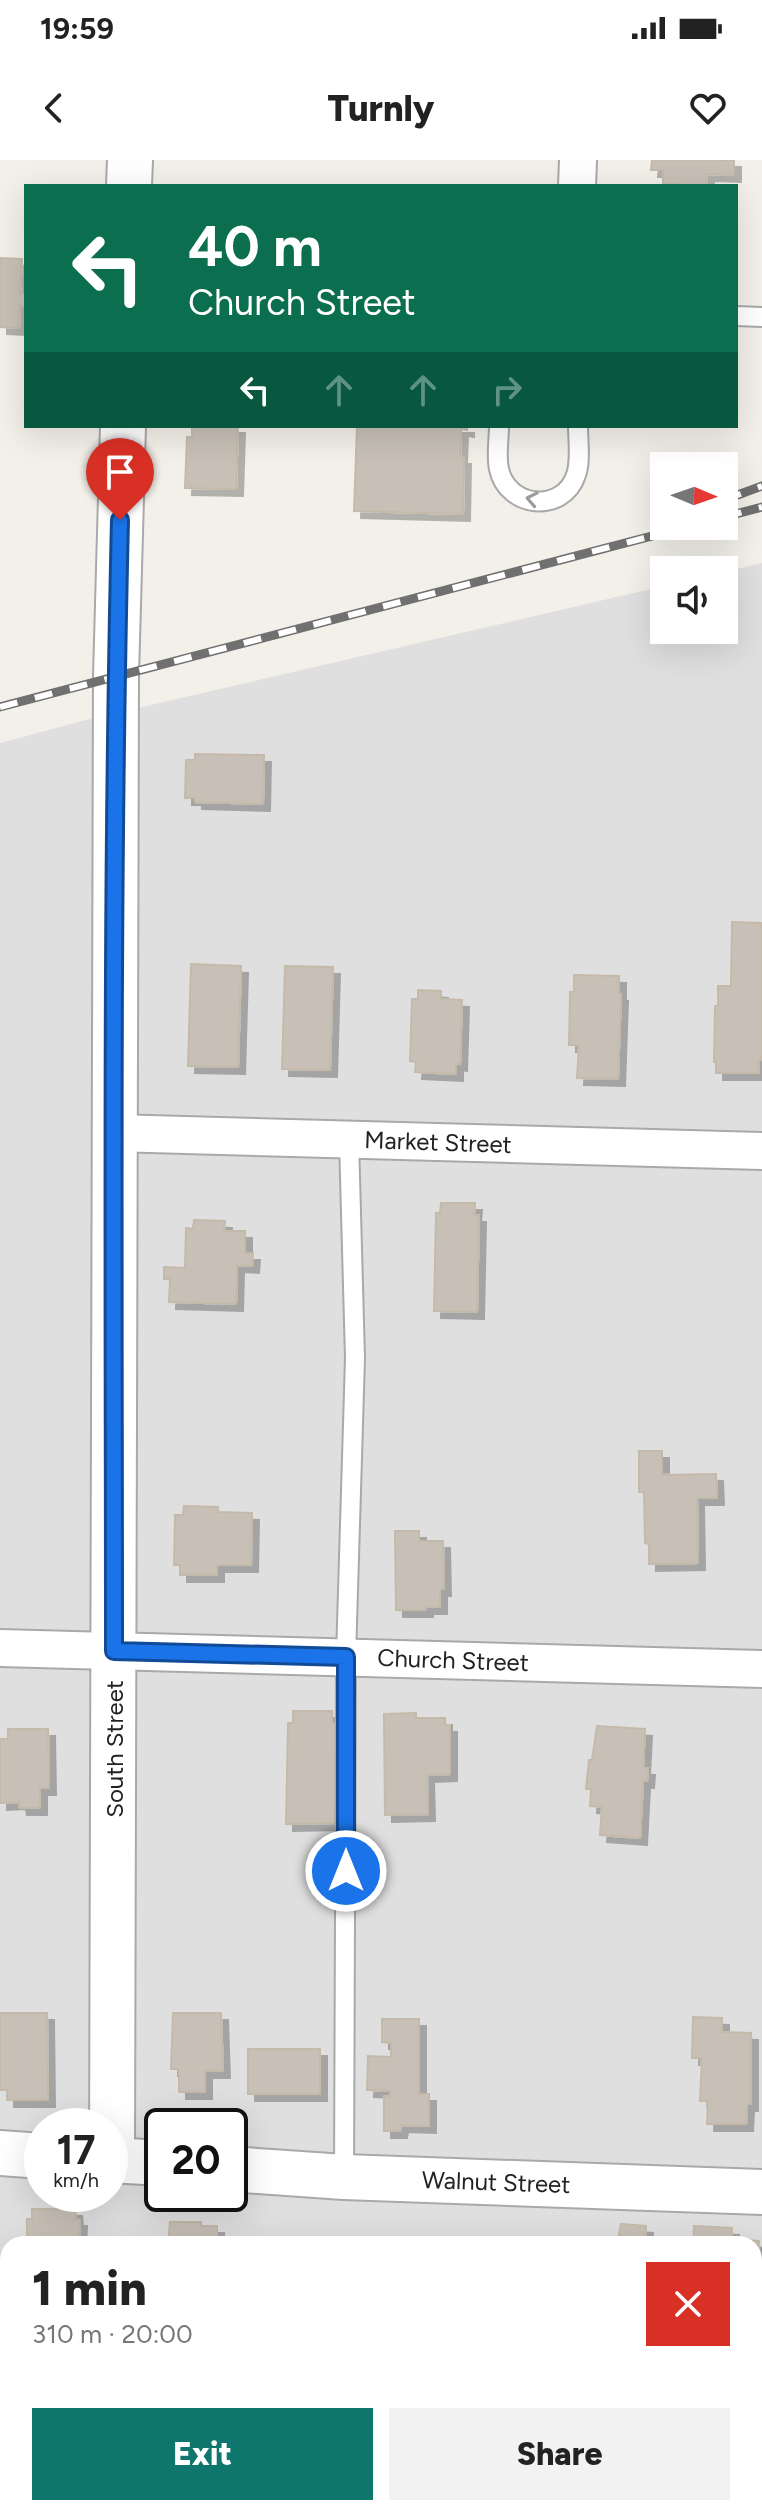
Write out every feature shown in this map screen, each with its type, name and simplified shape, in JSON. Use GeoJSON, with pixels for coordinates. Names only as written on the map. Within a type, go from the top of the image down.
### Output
{"type":"FeatureCollection","features":[{"type":"Feature","properties":{"kind":"street"},"geometry":{"type":"LineString","coordinates":[[129,184],[130,160]]}},
{"type":"Feature","properties":{"kind":"street"},"geometry":{"type":"LineString","coordinates":[[577,184],[578,160]]}},
{"type":"Feature","properties":{"kind":"street","name":"South Street"},"geometry":{"type":"LineString","coordinates":[[111,2108],[116,676],[123,428]]}},
{"type":"Feature","properties":{"kind":"street","name":"Market Street"},"geometry":{"type":"LineString","coordinates":[[114,1133],[762,1151]]}},
{"type":"Feature","properties":{"kind":"street","name":"Church Street"},"geometry":{"type":"LineString","coordinates":[[0,1648],[762,1669]]}},
{"type":"Feature","properties":{"kind":"street"},"geometry":{"type":"LineString","coordinates":[[0,2153],[24,2155]]}},
{"type":"Feature","properties":{"kind":"street","name":"Walnut Street"},"geometry":{"type":"LineString","coordinates":[[248,2170],[344,2177],[762,2192]]}},
{"type":"Feature","properties":{"kind":"lane"},"geometry":{"type":"LineString","coordinates":[[738,316],[762,317]]}},
{"type":"Feature","properties":{"kind":"lane"},"geometry":{"type":"LineString","coordinates":[[499,428],[499,470],[509,491],[526,500],[541,503],[565,494],[576,475],[578,428]]}},
{"type":"Feature","properties":{"kind":"lane"},"geometry":{"type":"LineString","coordinates":[[344,2177],[346,1657],[355,1358],[349,1140]]}},
{"type":"Feature","properties":{"kind":"shaded area"},"geometry":{"type":"Polygon","coordinates":[[[762,563],[762,2236],[0,2236],[0,743],[82,721],[650,589],[650,644],[738,644],[738,569],[762,563]]]}},
{"type":"Feature","properties":{"kind":"building"},"geometry":{"type":"Polygon","coordinates":[[[652,160],[734,160],[734,175],[707,174],[706,184],[663,184],[663,170],[651,170],[652,160]]]}},
{"type":"Feature","properties":{"kind":"building"},"geometry":{"type":"Polygon","coordinates":[[[0,258],[22,259],[20,294],[24,294],[24,306],[20,305],[19,328],[0,327],[0,258]]]}},
{"type":"Feature","properties":{"kind":"building"},"geometry":{"type":"Polygon","coordinates":[[[192,428],[238,428],[236,489],[185,488],[187,437],[192,437],[192,428]]]}},
{"type":"Feature","properties":{"kind":"building"},"geometry":{"type":"Polygon","coordinates":[[[357,428],[467,428],[461,429],[463,514],[354,511],[357,428]]]}},
{"type":"Feature","properties":{"kind":"building"},"geometry":{"type":"Polygon","coordinates":[[[195,754],[264,755],[263,804],[195,802],[195,798],[185,798],[186,760],[195,760],[195,754]]]}},
{"type":"Feature","properties":{"kind":"building"},"geometry":{"type":"Polygon","coordinates":[[[732,922],[762,923],[762,1060],[759,1060],[759,1073],[716,1073],[714,1062],[718,986],[731,986],[732,922]]]}},
{"type":"Feature","properties":{"kind":"building"},"geometry":{"type":"Polygon","coordinates":[[[191,964],[241,966],[238,1067],[188,1066],[191,964]]]}},
{"type":"Feature","properties":{"kind":"building"},"geometry":{"type":"Polygon","coordinates":[[[285,966],[333,967],[330,1070],[282,1069],[285,966]]]}},
{"type":"Feature","properties":{"kind":"building"},"geometry":{"type":"Polygon","coordinates":[[[574,975],[619,976],[618,1079],[577,1078],[579,1045],[569,1045],[570,992],[574,992],[574,975]]]}},
{"type":"Feature","properties":{"kind":"building"},"geometry":{"type":"Polygon","coordinates":[[[418,990],[441,991],[441,999],[462,1000],[460,1064],[456,1063],[456,1074],[415,1072],[416,1062],[410,1061],[412,999],[418,999],[418,990]]]}},
{"type":"Feature","properties":{"kind":"building"},"geometry":{"type":"Polygon","coordinates":[[[441,1203],[475,1203],[474,1215],[479,1215],[477,1312],[434,1311],[436,1213],[440,1213],[441,1203]]]}},
{"type":"Feature","properties":{"kind":"building"},"geometry":{"type":"Polygon","coordinates":[[[194,1220],[225,1221],[224,1231],[245,1231],[245,1253],[253,1253],[252,1266],[237,1265],[236,1304],[169,1302],[170,1279],[164,1279],[164,1267],[185,1268],[186,1228],[193,1229],[194,1220]]]}},
{"type":"Feature","properties":{"kind":"building"},"geometry":{"type":"Polygon","coordinates":[[[639,1451],[662,1451],[662,1475],[716,1474],[717,1498],[697,1498],[698,1563],[649,1564],[649,1544],[645,1543],[644,1492],[639,1492],[639,1451]]]}},
{"type":"Feature","properties":{"kind":"building"},"geometry":{"type":"Polygon","coordinates":[[[184,1506],[218,1507],[218,1512],[252,1513],[251,1565],[217,1565],[217,1575],[180,1575],[180,1565],[174,1565],[175,1515],[183,1515],[184,1506]]]}},
{"type":"Feature","properties":{"kind":"building"},"geometry":{"type":"Polygon","coordinates":[[[395,1531],[419,1531],[419,1541],[443,1541],[444,1589],[440,1589],[440,1607],[396,1610],[395,1531]]]}},
{"type":"Feature","properties":{"kind":"building"},"geometry":{"type":"Polygon","coordinates":[[[293,1711],[332,1711],[332,1723],[337,1723],[336,1823],[286,1824],[288,1723],[293,1723],[293,1711]]]}},
{"type":"Feature","properties":{"kind":"building"},"geometry":{"type":"Polygon","coordinates":[[[416,1713],[416,1718],[445,1718],[445,1725],[450,1725],[450,1774],[427,1775],[428,1814],[385,1815],[384,1714],[416,1713]]]}},
{"type":"Feature","properties":{"kind":"building"},"geometry":{"type":"Polygon","coordinates":[[[597,1726],[645,1729],[643,1768],[648,1768],[647,1781],[643,1781],[640,1838],[600,1835],[602,1807],[590,1806],[591,1789],[586,1789],[597,1726]]]}},
{"type":"Feature","properties":{"kind":"building"},"geometry":{"type":"Polygon","coordinates":[[[8,1729],[48,1729],[49,1788],[40,1788],[40,1808],[20,1808],[19,1802],[0,1803],[0,1739],[8,1739],[8,1729]]]}},
{"type":"Feature","properties":{"kind":"building"},"geometry":{"type":"Polygon","coordinates":[[[0,2013],[47,2013],[48,2100],[7,2100],[7,2090],[0,2090],[0,2013]]]}},
{"type":"Feature","properties":{"kind":"building"},"geometry":{"type":"Polygon","coordinates":[[[173,2013],[221,2013],[223,2071],[205,2071],[205,2092],[179,2092],[179,2069],[171,2069],[173,2013]]]}},
{"type":"Feature","properties":{"kind":"building"},"geometry":{"type":"Polygon","coordinates":[[[693,2017],[722,2018],[722,2032],[751,2033],[751,2104],[747,2104],[746,2124],[707,2124],[708,2101],[700,2101],[702,2058],[692,2058],[693,2017]]]}},
{"type":"Feature","properties":{"kind":"building"},"geometry":{"type":"Polygon","coordinates":[[[382,2019],[419,2019],[419,2094],[429,2094],[429,2126],[401,2125],[400,2131],[384,2131],[384,2096],[390,2096],[390,2091],[367,2090],[368,2056],[391,2057],[391,2043],[382,2042],[382,2019]]]}},
{"type":"Feature","properties":{"kind":"building"},"geometry":{"type":"Polygon","coordinates":[[[248,2049],[320,2049],[320,2094],[248,2094],[248,2049]]]}},
{"type":"Feature","properties":{"kind":"building"},"geometry":{"type":"Polygon","coordinates":[[[32,2212],[75,2212],[76,2219],[80,2219],[79,2236],[27,2236],[27,2219],[32,2219],[32,2212]]]}},
{"type":"Feature","properties":{"kind":"building"},"geometry":{"type":"Polygon","coordinates":[[[170,2222],[201,2222],[201,2226],[217,2226],[217,2236],[169,2236],[170,2222]]]}},
{"type":"Feature","properties":{"kind":"building"},"geometry":{"type":"Polygon","coordinates":[[[621,2224],[646,2226],[645,2236],[619,2236],[621,2224]]]}},
{"type":"Feature","properties":{"kind":"building"},"geometry":{"type":"Polygon","coordinates":[[[694,2226],[732,2228],[731,2236],[693,2236],[694,2226]]]}},
{"type":"Feature","properties":{"kind":"railway"},"geometry":{"type":"LineString","coordinates":[[738,495],[762,486]]}},
{"type":"Feature","properties":{"kind":"railway"},"geometry":{"type":"LineString","coordinates":[[738,513],[762,507]]}},
{"type":"Feature","properties":{"kind":"railway"},"geometry":{"type":"LineString","coordinates":[[0,707],[650,536]]}},
{"type":"Feature","properties":{"kind":"route"},"geometry":{"type":"LineString","coordinates":[[120,520],[113,1087],[114,1651],[346,1657],[346,1871]]}}]}
